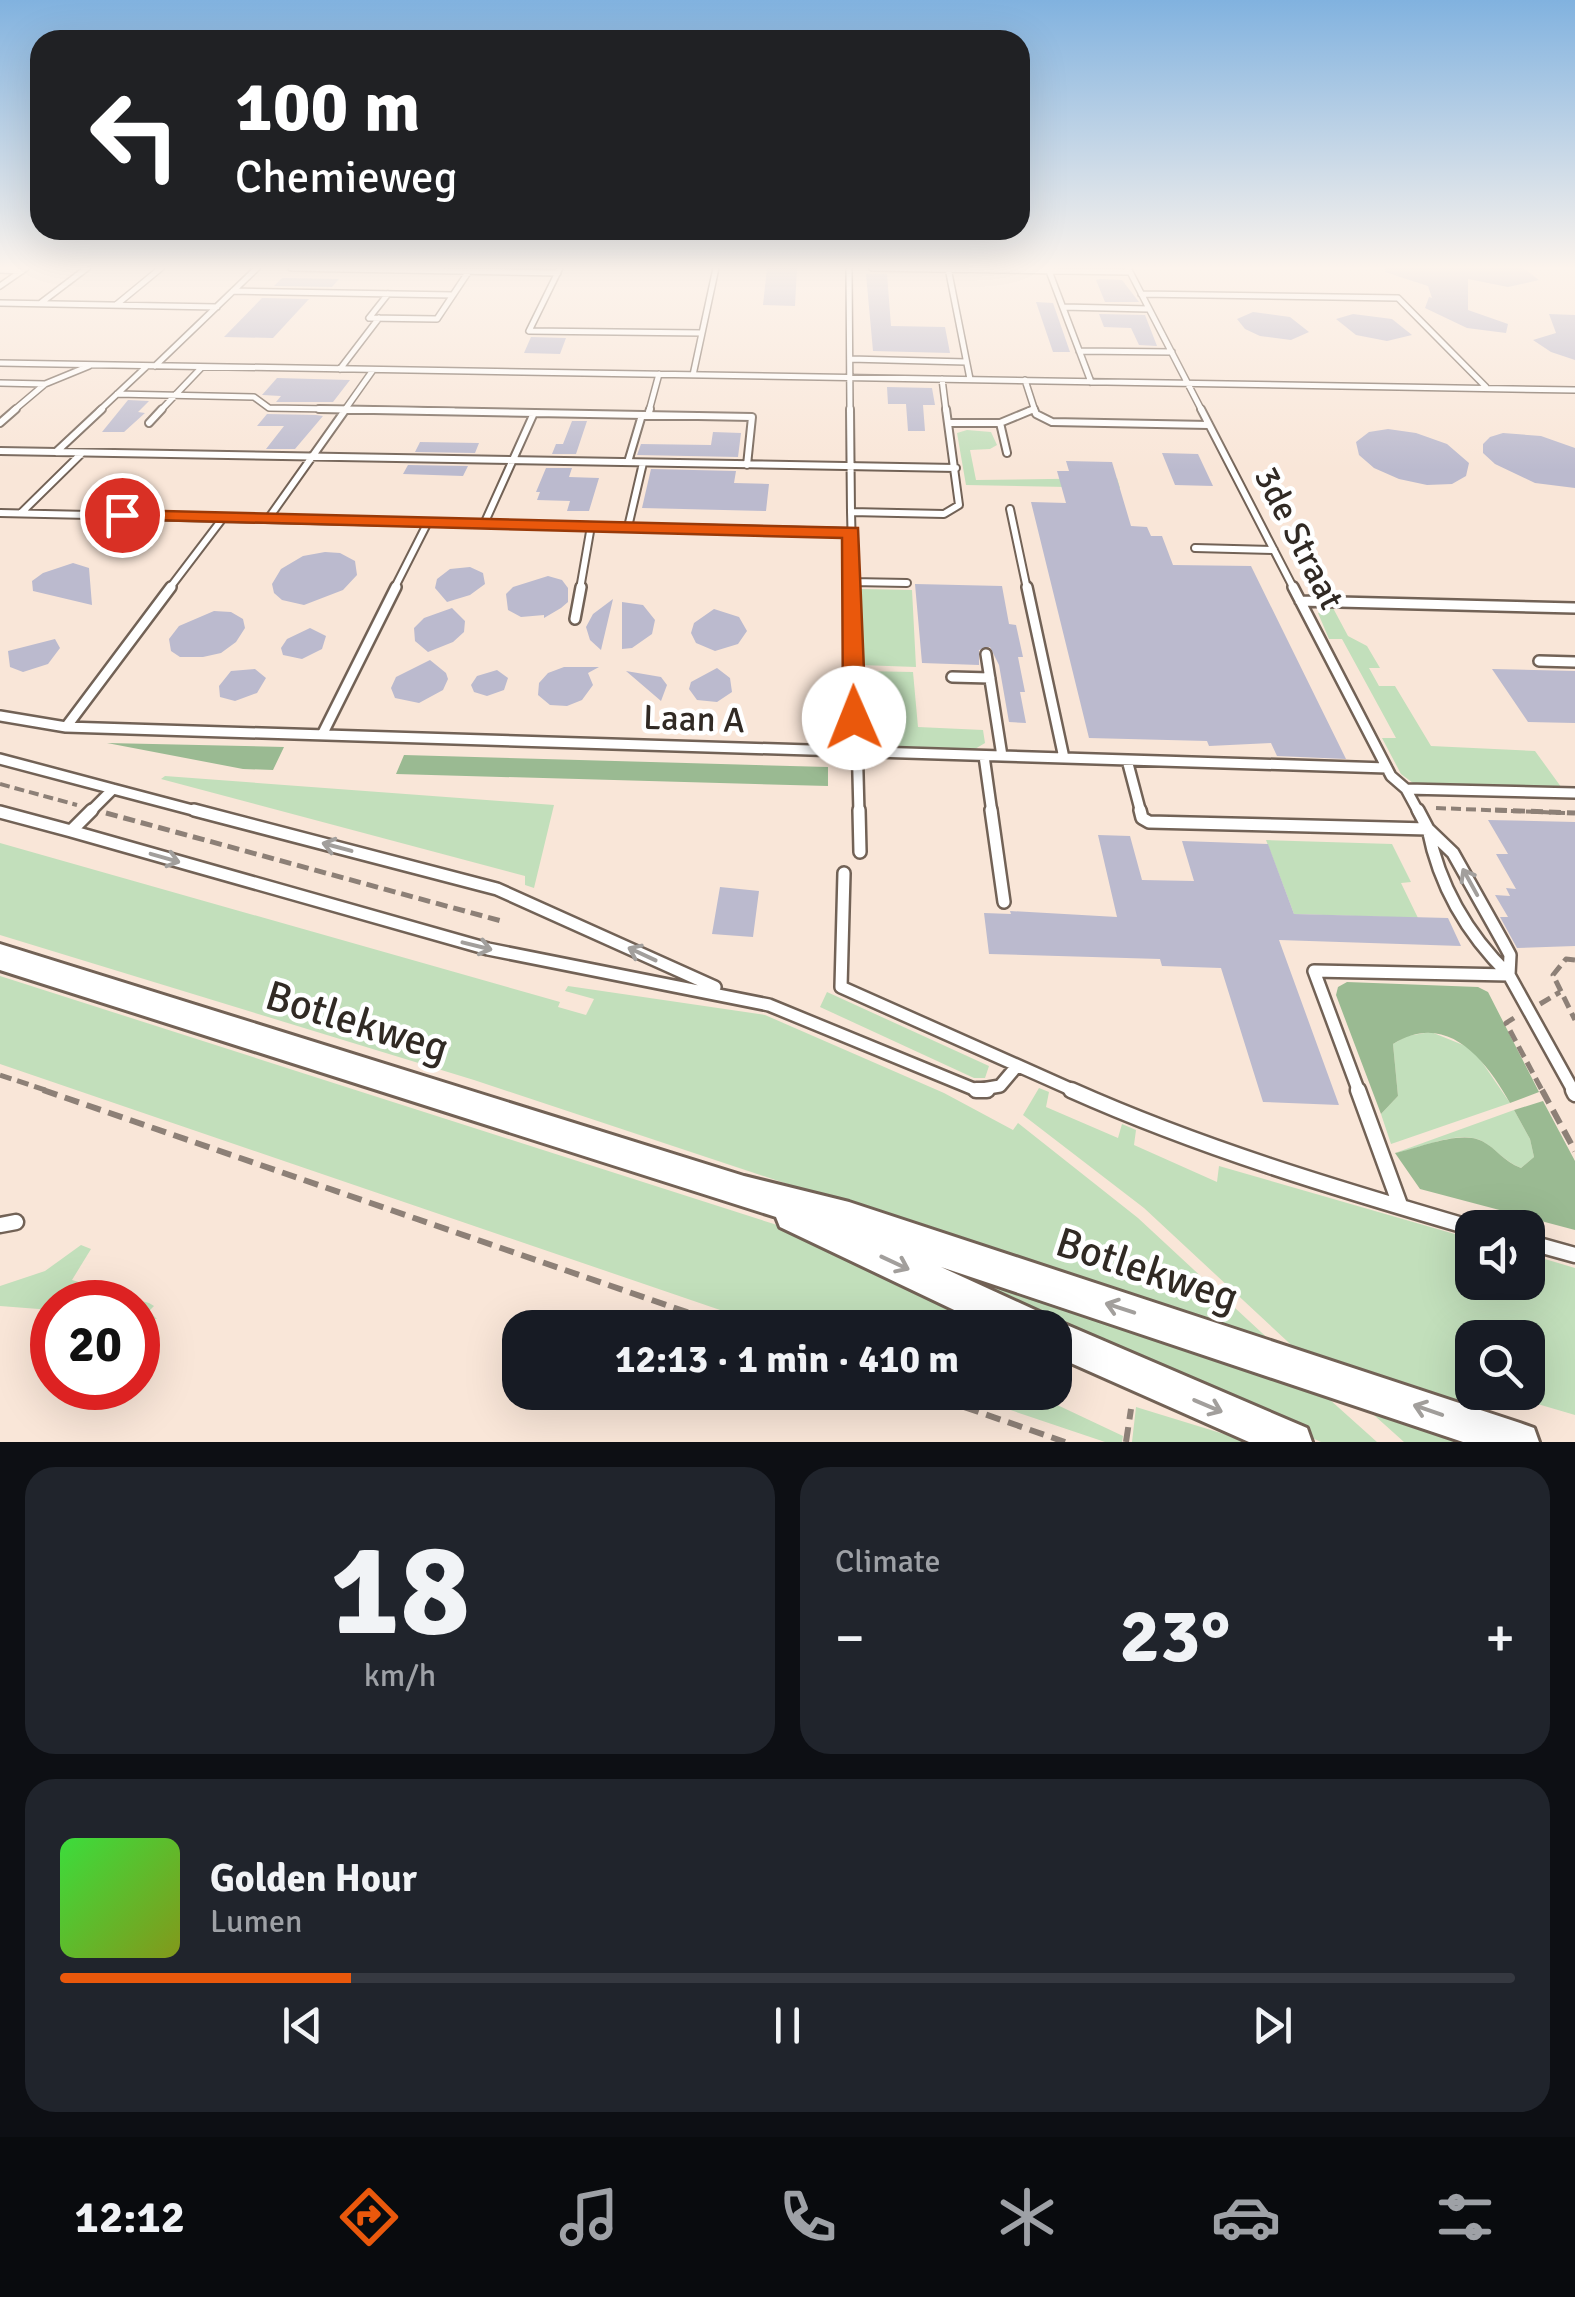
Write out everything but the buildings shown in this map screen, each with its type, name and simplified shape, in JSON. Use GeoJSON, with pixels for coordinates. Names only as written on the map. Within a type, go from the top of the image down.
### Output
{"type":"FeatureCollection","features":[{"type":"Feature","properties":{"kind":"main road","name":"Botlekweg"},"geometry":{"type":"LineString","coordinates":[[0,957],[744,1192],[849,1218],[1520,1442]]}},
{"type":"Feature","properties":{"kind":"main road","name":"Botlekweg"},"geometry":{"type":"LineString","coordinates":[[744,1192],[995,1310]]}},
{"type":"Feature","properties":{"kind":"main road"},"geometry":{"type":"LineString","coordinates":[[1072,1345],[1293,1442]]}},
{"type":"Feature","properties":{"kind":"lane"},"geometry":{"type":"LineString","coordinates":[[56,452],[185,335]]}},
{"type":"Feature","properties":{"kind":"lane"},"geometry":{"type":"LineString","coordinates":[[340,369],[366,335]]}},
{"type":"Feature","properties":{"kind":"lane"},"geometry":{"type":"LineString","coordinates":[[693,375],[702,335]]}},
{"type":"Feature","properties":{"kind":"lane"},"geometry":{"type":"LineString","coordinates":[[850,335],[855,752],[860,852]]}},
{"type":"Feature","properties":{"kind":"lane"},"geometry":{"type":"LineString","coordinates":[[961,335],[970,380]]}},
{"type":"Feature","properties":{"kind":"lane"},"geometry":{"type":"LineString","coordinates":[[1073,335],[1090,382]]}},
{"type":"Feature","properties":{"kind":"lane","name":"3de Straat"},"geometry":{"type":"LineString","coordinates":[[1163,335],[1387,768],[1406,788],[1428,828]]}},
{"type":"Feature","properties":{"kind":"lane"},"geometry":{"type":"LineString","coordinates":[[1435,335],[1487,388]]}},
{"type":"Feature","properties":{"kind":"lane"},"geometry":{"type":"LineString","coordinates":[[1079,351],[1172,352]]}},
{"type":"Feature","properties":{"kind":"lane"},"geometry":{"type":"LineString","coordinates":[[850,360],[966,362]]}},
{"type":"Feature","properties":{"kind":"lane"},"geometry":{"type":"LineString","coordinates":[[0,363],[1575,390]]}},
{"type":"Feature","properties":{"kind":"lane"},"geometry":{"type":"LineString","coordinates":[[0,423],[45,384],[93,365]]}},
{"type":"Feature","properties":{"kind":"lane"},"geometry":{"type":"LineString","coordinates":[[149,423],[203,366]]}},
{"type":"Feature","properties":{"kind":"lane"},"geometry":{"type":"LineString","coordinates":[[268,519],[372,370]]}},
{"type":"Feature","properties":{"kind":"lane"},"geometry":{"type":"LineString","coordinates":[[628,462],[659,374]]}},
{"type":"Feature","properties":{"kind":"lane"},"geometry":{"type":"LineString","coordinates":[[851,512],[952,513],[961,499],[942,379]]}},
{"type":"Feature","properties":{"kind":"lane"},"geometry":{"type":"LineString","coordinates":[[1025,380],[1040,418],[1060,423],[1209,425]]}},
{"type":"Feature","properties":{"kind":"lane"},"geometry":{"type":"LineString","coordinates":[[0,383],[45,384]]}},
{"type":"Feature","properties":{"kind":"lane"},"geometry":{"type":"LineString","coordinates":[[117,394],[254,397],[269,408],[752,416],[747,464]]}},
{"type":"Feature","properties":{"kind":"lane"},"geometry":{"type":"LineString","coordinates":[[949,423],[1000,424],[1034,410]]}},
{"type":"Feature","properties":{"kind":"lane"},"geometry":{"type":"LineString","coordinates":[[484,524],[534,412]]}},
{"type":"Feature","properties":{"kind":"lane"},"geometry":{"type":"LineString","coordinates":[[1000,424],[1008,453]]}},
{"type":"Feature","properties":{"kind":"lane"},"geometry":{"type":"LineString","coordinates":[[0,451],[956,468]]}},
{"type":"Feature","properties":{"kind":"lane"},"geometry":{"type":"LineString","coordinates":[[21,513],[82,453]]}},
{"type":"Feature","properties":{"kind":"lane"},"geometry":{"type":"LineString","coordinates":[[628,527],[643,463]]}},
{"type":"Feature","properties":{"kind":"lane"},"geometry":{"type":"LineString","coordinates":[[1010,509],[1064,758]]}},
{"type":"Feature","properties":{"kind":"lane"},"geometry":{"type":"LineString","coordinates":[[0,512],[851,532]]}},
{"type":"Feature","properties":{"kind":"lane"},"geometry":{"type":"LineString","coordinates":[[66,728],[223,518]]}},
{"type":"Feature","properties":{"kind":"lane"},"geometry":{"type":"LineString","coordinates":[[322,735],[428,522]]}},
{"type":"Feature","properties":{"kind":"lane"},"geometry":{"type":"LineString","coordinates":[[574,618],[583,582],[582,551],[591,526]]}},
{"type":"Feature","properties":{"kind":"lane"},"geometry":{"type":"LineString","coordinates":[[1195,548],[1274,550]]}},
{"type":"Feature","properties":{"kind":"lane"},"geometry":{"type":"LineString","coordinates":[[852,582],[907,583]]}},
{"type":"Feature","properties":{"kind":"lane"},"geometry":{"type":"LineString","coordinates":[[1300,601],[1575,608]]}},
{"type":"Feature","properties":{"kind":"lane"},"geometry":{"type":"LineString","coordinates":[[986,654],[1002,756]]}},
{"type":"Feature","properties":{"kind":"lane"},"geometry":{"type":"LineString","coordinates":[[1539,660],[1575,662]]}},
{"type":"Feature","properties":{"kind":"lane"},"geometry":{"type":"LineString","coordinates":[[952,677],[990,678]]}},
{"type":"Feature","properties":{"kind":"lane","name":"Laan A"},"geometry":{"type":"LineString","coordinates":[[0,716],[66,728],[1387,768]]}},
{"type":"Feature","properties":{"kind":"lane"},"geometry":{"type":"LineString","coordinates":[[984,756],[1004,902]]}},
{"type":"Feature","properties":{"kind":"lane"},"geometry":{"type":"LineString","coordinates":[[0,759],[498,889],[731,994],[819,1023],[976,1090],[996,1089],[1016,1066]]}},
{"type":"Feature","properties":{"kind":"lane"},"geometry":{"type":"LineString","coordinates":[[1126,760],[1142,818],[1149,822],[1428,828],[1453,852],[1495,927],[1510,955],[1509,975]]}},
{"type":"Feature","properties":{"kind":"lane"},"geometry":{"type":"LineString","coordinates":[[71,832],[113,788]]}},
{"type":"Feature","properties":{"kind":"lane"},"geometry":{"type":"LineString","coordinates":[[1406,788],[1575,793]]}},
{"type":"Feature","properties":{"kind":"lane"},"geometry":{"type":"LineString","coordinates":[[0,812],[488,949],[731,994]]}},
{"type":"Feature","properties":{"kind":"lane"},"geometry":{"type":"LineString","coordinates":[[1428,828],[1431,852],[1465,924],[1486,956],[1509,975],[1575,1094]]}},
{"type":"Feature","properties":{"kind":"lane"},"geometry":{"type":"LineString","coordinates":[[844,873],[841,987],[1192,1141],[1277,1171],[1455,1223]]}},
{"type":"Feature","properties":{"kind":"lane"},"geometry":{"type":"LineString","coordinates":[[1400,1205],[1314,971],[1509,975]]}},
{"type":"Feature","properties":{"kind":"lane"},"geometry":{"type":"LineString","coordinates":[[0,1225],[16,1222]]}},
{"type":"Feature","properties":{"kind":"lane"},"geometry":{"type":"LineString","coordinates":[[1545,1246],[1575,1254]]}},
{"type":"Feature","properties":{"kind":"path"},"geometry":{"type":"LineString","coordinates":[[0,784],[504,922]]}},
{"type":"Feature","properties":{"kind":"path"},"geometry":{"type":"LineString","coordinates":[[1416,807],[1575,813]]}},
{"type":"Feature","properties":{"kind":"path"},"geometry":{"type":"LineString","coordinates":[[1575,960],[1566,959],[1553,976],[1575,1020]]}},
{"type":"Feature","properties":{"kind":"path"},"geometry":{"type":"LineString","coordinates":[[0,1075],[680,1310]]}},
{"type":"Feature","properties":{"kind":"path"},"geometry":{"type":"LineString","coordinates":[[1126,1442],[1131,1409]]}},
{"type":"Feature","properties":{"kind":"path"},"geometry":{"type":"LineString","coordinates":[[973,1410],[1065,1442]]}},
{"type":"Feature","properties":{"kind":"green space"},"geometry":{"type":"Polygon","coordinates":[[[991,432],[997,445],[970,450],[976,480],[1117,478],[1120,488],[966,485],[957,433],[991,432]]]}},
{"type":"Feature","properties":{"kind":"green space"},"geometry":{"type":"Polygon","coordinates":[[[860,589],[912,590],[916,667],[860,665],[860,589]]]}},
{"type":"Feature","properties":{"kind":"green space"},"geometry":{"type":"Polygon","coordinates":[[[1333,608],[1348,636],[1367,646],[1380,668],[1369,668],[1379,686],[1395,686],[1431,746],[1535,751],[1564,791],[1417,786],[1401,774],[1382,738],[1396,738],[1342,639],[1329,639],[1318,613],[1333,608]]]}},
{"type":"Feature","properties":{"kind":"green space"},"geometry":{"type":"Polygon","coordinates":[[[862,671],[913,672],[918,727],[983,730],[985,743],[975,749],[874,746],[862,736],[862,671]]]}},
{"type":"Feature","properties":{"kind":"green space"},"geometry":{"type":"Polygon","coordinates":[[[107,743],[284,747],[273,770],[243,769],[107,743]]]}},
{"type":"Feature","properties":{"kind":"green space"},"geometry":{"type":"Polygon","coordinates":[[[404,755],[828,767],[828,786],[396,774],[404,755]]]}},
{"type":"Feature","properties":{"kind":"green space"},"geometry":{"type":"Polygon","coordinates":[[[165,776],[554,805],[534,888],[525,885],[525,876],[161,779],[165,776]]]}},
{"type":"Feature","properties":{"kind":"green space"},"geometry":{"type":"Polygon","coordinates":[[[1266,840],[1392,844],[1411,882],[1401,883],[1418,918],[1294,914],[1266,840]]]}},
{"type":"Feature","properties":{"kind":"green space"},"geometry":{"type":"Polygon","coordinates":[[[0,843],[560,1002],[558,1007],[586,1015],[594,999],[565,991],[568,986],[765,1015],[944,1093],[1013,1130],[1018,1123],[1138,1218],[1276,1346],[474,1080],[0,935],[0,843]]]}},
{"type":"Feature","properties":{"kind":"green space"},"geometry":{"type":"Polygon","coordinates":[[[0,976],[774,1224],[828,1245],[960,1310],[720,1310],[0,1064],[0,976]]]}},
{"type":"Feature","properties":{"kind":"green space"},"geometry":{"type":"Polygon","coordinates":[[[1347,982],[1478,987],[1488,992],[1539,1092],[1510,1103],[1477,1056],[1463,1045],[1447,1036],[1413,1035],[1393,1044],[1398,1096],[1381,1114],[1336,995],[1338,987],[1347,982]]]}},
{"type":"Feature","properties":{"kind":"green space"},"geometry":{"type":"Polygon","coordinates":[[[827,992],[989,1066],[985,1078],[974,1078],[820,1007],[827,992]]]}},
{"type":"Feature","properties":{"kind":"green space"},"geometry":{"type":"Polygon","coordinates":[[[1431,1032],[1473,1049],[1510,1103],[1391,1144],[1381,1114],[1398,1096],[1393,1044],[1407,1036],[1431,1032]]]}},
{"type":"Feature","properties":{"kind":"green space"},"geometry":{"type":"Polygon","coordinates":[[[1039,1088],[1049,1092],[1046,1107],[1118,1138],[1122,1124],[1136,1130],[1134,1145],[1217,1182],[1219,1166],[1455,1234],[1455,1300],[1545,1300],[1545,1259],[1575,1268],[1575,1415],[1545,1406],[1545,1320],[1455,1320],[1455,1403],[1301,1354],[1144,1208],[1023,1115],[1039,1088]]]}},
{"type":"Feature","properties":{"kind":"green space"},"geometry":{"type":"Polygon","coordinates":[[[1543,1101],[1575,1161],[1575,1230],[1545,1222],[1545,1210],[1499,1210],[1420,1189],[1395,1153],[1451,1139],[1473,1138],[1521,1168],[1534,1157],[1530,1139],[1514,1110],[1543,1101]]]}},
{"type":"Feature","properties":{"kind":"green space"},"geometry":{"type":"Polygon","coordinates":[[[1514,1110],[1530,1139],[1534,1157],[1521,1168],[1473,1138],[1451,1138],[1395,1153],[1514,1110]]]}},
{"type":"Feature","properties":{"kind":"green space"},"geometry":{"type":"Polygon","coordinates":[[[81,1245],[91,1249],[72,1280],[30,1280],[30,1308],[0,1306],[0,1286],[45,1271],[81,1245]]]}},
{"type":"Feature","properties":{"kind":"green space"},"geometry":{"type":"Polygon","coordinates":[[[968,1276],[1319,1390],[1377,1442],[1321,1442],[1072,1329],[1072,1310],[1030,1310],[971,1283],[968,1276]]]}},
{"type":"Feature","properties":{"kind":"green space"},"geometry":{"type":"Polygon","coordinates":[[[1136,1407],[1250,1442],[1132,1442],[1136,1407]]]}},
{"type":"Feature","properties":{"kind":"green space"},"geometry":{"type":"Polygon","coordinates":[[[1365,1407],[1478,1442],[1404,1442],[1365,1407]]]}},
{"type":"Feature","properties":{"kind":"green space"},"geometry":{"type":"Polygon","coordinates":[[[1010,1410],[1068,1410],[1123,1436],[1122,1442],[1105,1442],[1010,1410]]]}},
{"type":"Feature","properties":{"kind":"route"},"geometry":{"type":"LineString","coordinates":[[122,515],[851,532],[854,718]]}}]}
